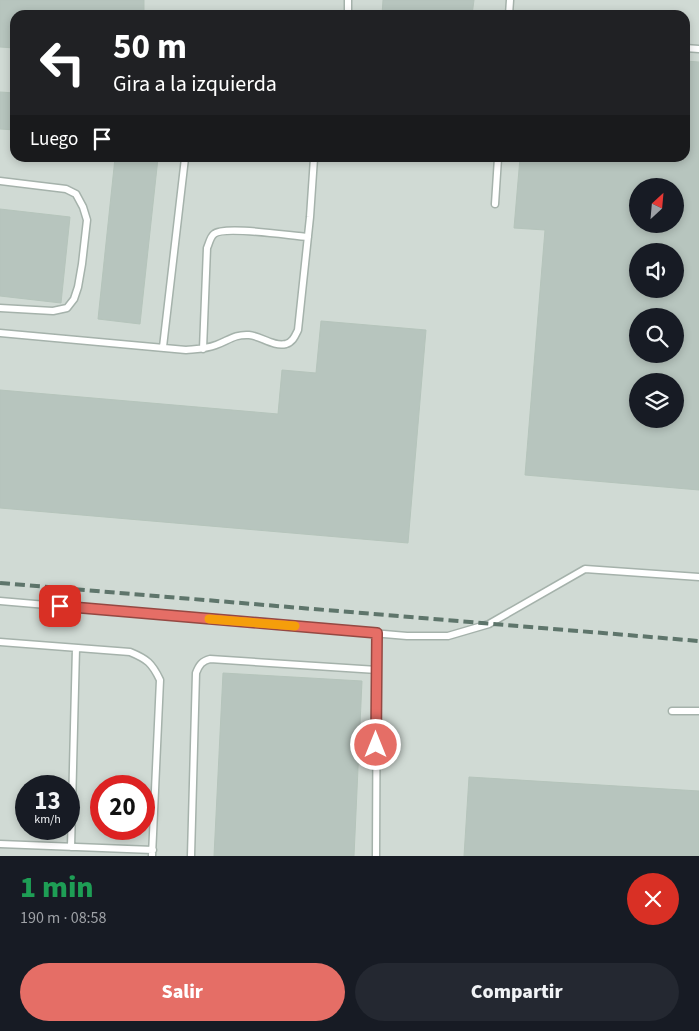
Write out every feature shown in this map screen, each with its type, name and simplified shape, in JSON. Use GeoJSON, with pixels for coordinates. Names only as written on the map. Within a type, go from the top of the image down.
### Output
{"type":"FeatureCollection","features":[{"type":"Feature","properties":{"kind":"lane"},"geometry":{"type":"LineString","coordinates":[[163,347],[185,162]]}},
{"type":"Feature","properties":{"kind":"lane"},"geometry":{"type":"LineString","coordinates":[[0,333],[186,350],[203,349],[217,345],[227,339],[248,335],[276,344],[288,343],[298,330],[314,162]]}},
{"type":"Feature","properties":{"kind":"lane"},"geometry":{"type":"LineString","coordinates":[[495,204],[498,162]]}},
{"type":"Feature","properties":{"kind":"lane"},"geometry":{"type":"LineString","coordinates":[[0,181],[66,189],[76,194],[87,220],[78,287],[74,299],[67,308],[53,311],[0,308]]}},
{"type":"Feature","properties":{"kind":"lane"},"geometry":{"type":"LineString","coordinates":[[203,349],[207,248],[214,234],[224,230],[308,238]]}},
{"type":"Feature","properties":{"kind":"lane"},"geometry":{"type":"LineString","coordinates":[[0,601],[407,636],[448,636],[488,624],[586,569],[699,577]]}},
{"type":"Feature","properties":{"kind":"lane"},"geometry":{"type":"LineString","coordinates":[[376,856],[377,633]]}},
{"type":"Feature","properties":{"kind":"lane"},"geometry":{"type":"LineString","coordinates":[[0,642],[130,652],[149,662],[160,680],[152,853],[0,844]]}},
{"type":"Feature","properties":{"kind":"lane"},"geometry":{"type":"LineString","coordinates":[[71,847],[76,648]]}},
{"type":"Feature","properties":{"kind":"lane"},"geometry":{"type":"LineString","coordinates":[[191,856],[196,673],[198,666],[203,661],[210,659],[377,670]]}},
{"type":"Feature","properties":{"kind":"lane"},"geometry":{"type":"LineString","coordinates":[[672,711],[699,711]]}},
{"type":"Feature","properties":{"kind":"shaded area"},"geometry":{"type":"Polygon","coordinates":[[[0,0],[699,0],[699,856],[0,856],[0,0]]]}},
{"type":"Feature","properties":{"kind":"building"},"geometry":{"type":"Polygon","coordinates":[[[0,0],[144,0],[144,10],[10,10],[10,48],[0,47],[0,0]]]}},
{"type":"Feature","properties":{"kind":"building"},"geometry":{"type":"Polygon","coordinates":[[[383,0],[474,0],[473,10],[382,10],[383,0]]]}},
{"type":"Feature","properties":{"kind":"building"},"geometry":{"type":"Polygon","coordinates":[[[690,61],[699,62],[699,490],[525,475],[545,230],[514,228],[520,162],[690,162],[690,61]]]}},
{"type":"Feature","properties":{"kind":"building"},"geometry":{"type":"Polygon","coordinates":[[[0,92],[10,93],[10,130],[0,129],[0,92]]]}},
{"type":"Feature","properties":{"kind":"building"},"geometry":{"type":"Polygon","coordinates":[[[115,162],[158,162],[140,324],[98,319],[115,162]]]}},
{"type":"Feature","properties":{"kind":"building"},"geometry":{"type":"Polygon","coordinates":[[[0,209],[70,217],[61,303],[0,296],[0,209]]]}},
{"type":"Feature","properties":{"kind":"building"},"geometry":{"type":"Polygon","coordinates":[[[321,321],[426,330],[408,543],[0,508],[0,390],[278,414],[282,370],[316,373],[321,321]]]}},
{"type":"Feature","properties":{"kind":"building"},"geometry":{"type":"Polygon","coordinates":[[[223,673],[362,681],[354,856],[214,856],[223,673]]]}},
{"type":"Feature","properties":{"kind":"building"},"geometry":{"type":"Polygon","coordinates":[[[469,777],[699,791],[699,856],[464,856],[469,777]]]}},
{"type":"Feature","properties":{"kind":"railway"},"geometry":{"type":"LineString","coordinates":[[0,583],[699,641]]}},
{"type":"Feature","properties":{"kind":"slow traffic"},"geometry":{"type":"LineString","coordinates":[[209,619],[295,626]]}},
{"type":"Feature","properties":{"kind":"route"},"geometry":{"type":"LineString","coordinates":[[60,606],[377,633],[376,745]]}}]}
